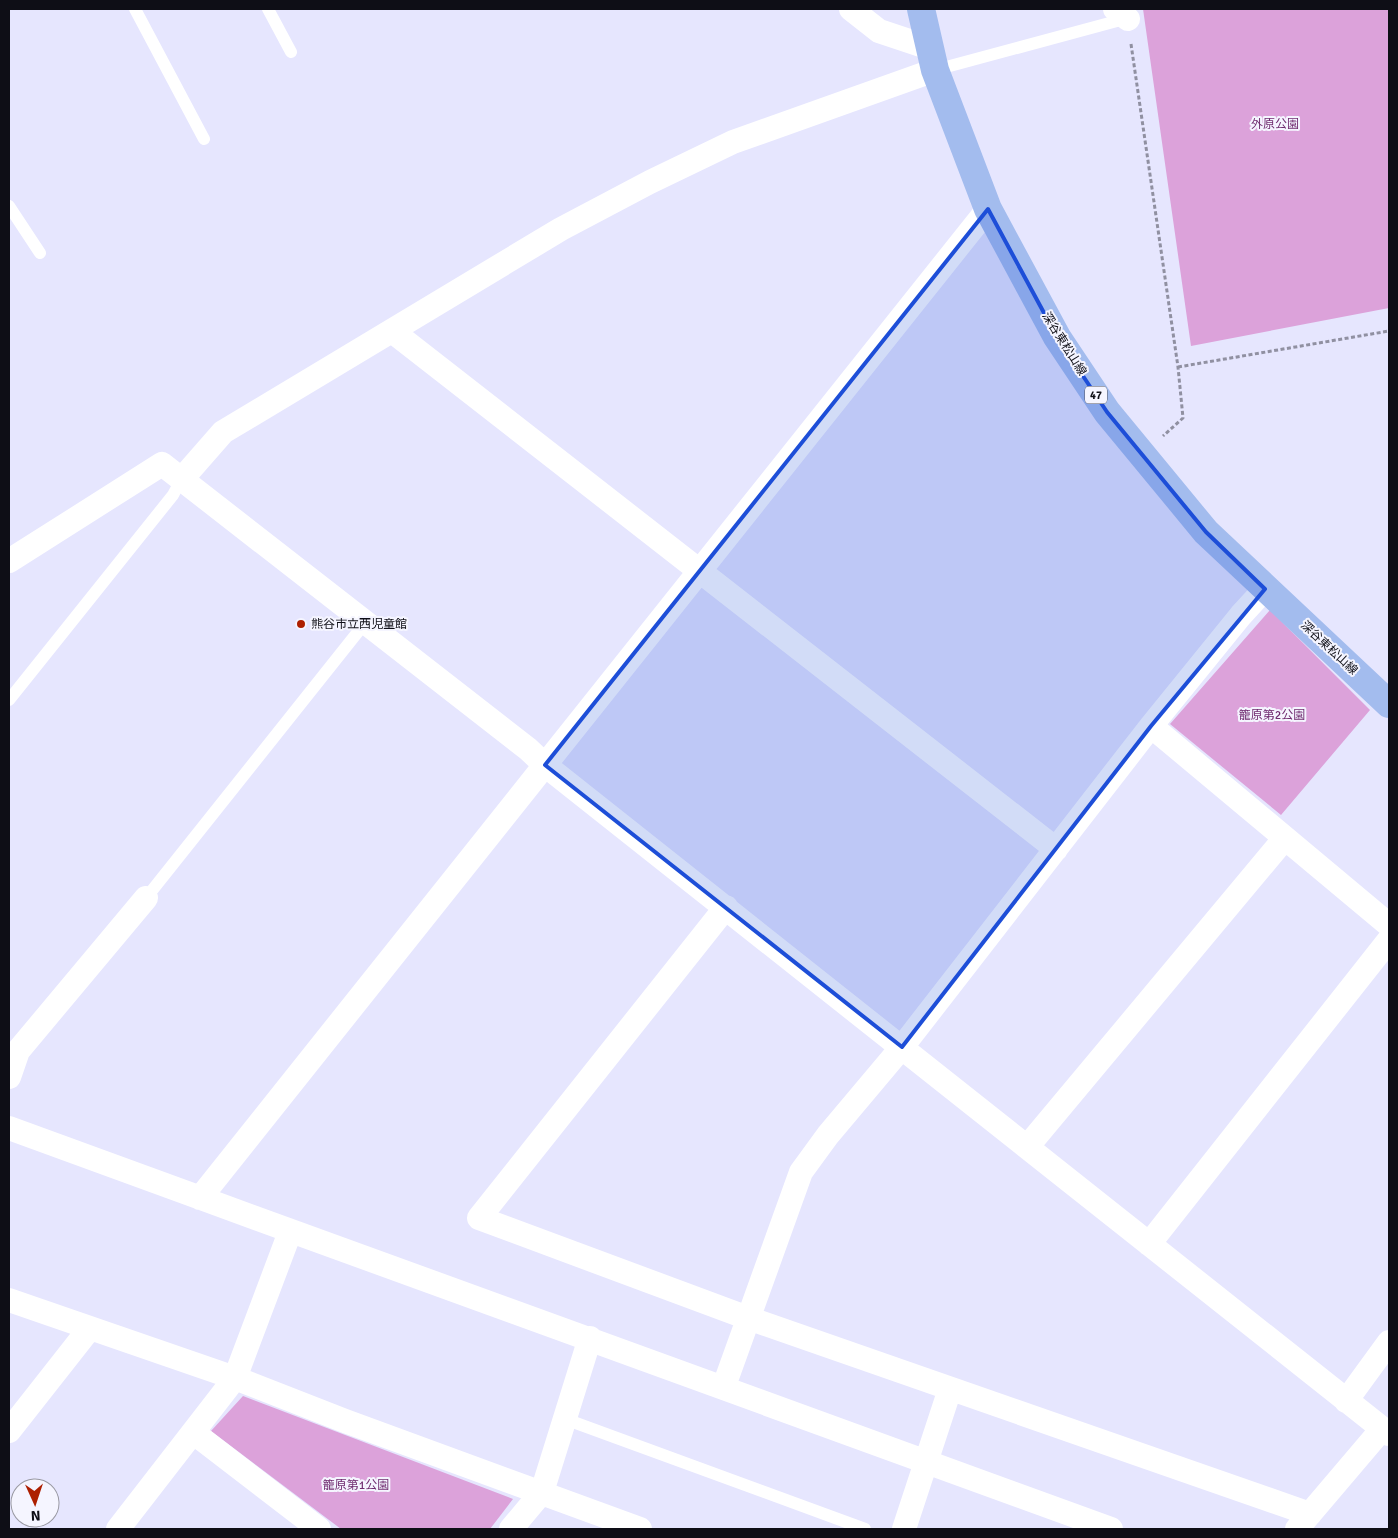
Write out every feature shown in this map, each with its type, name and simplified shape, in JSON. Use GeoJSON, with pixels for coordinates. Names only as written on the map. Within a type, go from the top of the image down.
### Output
{"type":"FeatureCollection","features":[{"type":"Feature","properties":{"kind":"main road","name":"深谷東松山線"},"geometry":{"type":"LineString","coordinates":[[921,9],[932,59],[988,209],[1057,337],[1107,412],[1206,532],[1264,589],[1389,704]]}},
{"type":"Feature","properties":{"kind":"street"},"geometry":{"type":"LineString","coordinates":[[851,9],[879,31],[932,59]]}},
{"type":"Feature","properties":{"kind":"street"},"geometry":{"type":"LineString","coordinates":[[181,480],[223,432],[561,229],[733,142],[932,59]]}},
{"type":"Feature","properties":{"kind":"street"},"geometry":{"type":"LineString","coordinates":[[200,1198],[697,571],[988,209]]}},
{"type":"Feature","properties":{"kind":"street"},"geometry":{"type":"LineString","coordinates":[[392,331],[697,571],[1056,849]]}},
{"type":"Feature","properties":{"kind":"street"},"geometry":{"type":"LineString","coordinates":[[9,561],[162,464],[528,749],[545,765],[726,907],[1386,1431],[1304,1522],[950,1389],[748,1318],[478,1218],[726,907]]}},
{"type":"Feature","properties":{"kind":"street"},"geometry":{"type":"LineString","coordinates":[[724,1386],[801,1172],[828,1135],[902,1047],[1151,726],[1264,589]]}},
{"type":"Feature","properties":{"kind":"street"},"geometry":{"type":"LineString","coordinates":[[1151,726],[1389,925]]}},
{"type":"Feature","properties":{"kind":"street"},"geometry":{"type":"LineString","coordinates":[[1027,1147],[1285,838]]}},
{"type":"Feature","properties":{"kind":"street"},"geometry":{"type":"LineString","coordinates":[[9,1077],[18,1051],[146,898]]}},
{"type":"Feature","properties":{"kind":"street"},"geometry":{"type":"LineString","coordinates":[[1149,1244],[1389,940]]}},
{"type":"Feature","properties":{"kind":"street"},"geometry":{"type":"LineString","coordinates":[[9,1128],[290,1232],[724,1386],[1111,1529]]}},
{"type":"Feature","properties":{"kind":"street"},"geometry":{"type":"LineString","coordinates":[[118,1529],[235,1378],[290,1232]]}},
{"type":"Feature","properties":{"kind":"street"},"geometry":{"type":"LineString","coordinates":[[9,1300],[235,1378],[345,1421],[640,1529]]}},
{"type":"Feature","properties":{"kind":"street"},"geometry":{"type":"LineString","coordinates":[[9,1431],[90,1328]]}},
{"type":"Feature","properties":{"kind":"street"},"geometry":{"type":"LineString","coordinates":[[511,1529],[542,1492],[590,1338]]}},
{"type":"Feature","properties":{"kind":"street"},"geometry":{"type":"LineString","coordinates":[[1346,1400],[1389,1342]]}},
{"type":"Feature","properties":{"kind":"street"},"geometry":{"type":"LineString","coordinates":[[904,1529],[928,1461],[950,1389]]}},
{"type":"Feature","properties":{"kind":"street"},"geometry":{"type":"LineString","coordinates":[[194,1433],[317,1529]]}},
{"type":"Feature","properties":{"kind":"lane"},"geometry":{"type":"LineString","coordinates":[[135,9],[204,139]]}},
{"type":"Feature","properties":{"kind":"lane"},"geometry":{"type":"LineString","coordinates":[[268,9],[291,52]]}},
{"type":"Feature","properties":{"kind":"lane"},"geometry":{"type":"LineString","coordinates":[[932,59],[1123,12]]}},
{"type":"Feature","properties":{"kind":"lane"},"geometry":{"type":"LineString","coordinates":[[9,206],[40,253]]}},
{"type":"Feature","properties":{"kind":"lane"},"geometry":{"type":"LineString","coordinates":[[9,700],[173,495],[181,480]]}},
{"type":"Feature","properties":{"kind":"lane"},"geometry":{"type":"LineString","coordinates":[[146,898],[366,623]]}},
{"type":"Feature","properties":{"kind":"lane"},"geometry":{"type":"LineString","coordinates":[[565,1419],[865,1529]]}},
{"type":"Feature","properties":{"kind":"path"},"geometry":{"type":"LineString","coordinates":[[1123,12],[1178,367],[1183,418],[1143,455]]}},
{"type":"Feature","properties":{"kind":"path"},"geometry":{"type":"LineString","coordinates":[[1178,367],[1389,331]]}},
{"type":"Feature","properties":{"kind":"highlighted area"},"geometry":{"type":"Polygon","coordinates":[[[988,209],[1057,337],[1107,412],[1206,532],[1265,589],[1151,726],[902,1047],[545,765],[988,209]]]}},
{"type":"Feature","properties":{"kind":"green space","name":"外原公園"},"geometry":{"type":"Polygon","coordinates":[[[1143,9],[1389,9],[1389,308],[1191,346],[1143,9]]]}},
{"type":"Feature","properties":{"kind":"green space","name":"籠原第2公園"},"geometry":{"type":"Polygon","coordinates":[[[1270,610],[1370,710],[1281,815],[1170,724],[1270,610]]]}},
{"type":"Feature","properties":{"kind":"green space","name":"籠原第1公園"},"geometry":{"type":"Polygon","coordinates":[[[243,1396],[513,1499],[490,1529],[341,1529],[211,1431],[243,1396]]]}},
{"type":"Feature","properties":{"kind":"place","name":"熊谷市立西児童館"},"geometry":{"type":"Point","coordinates":[301,624]}}]}
